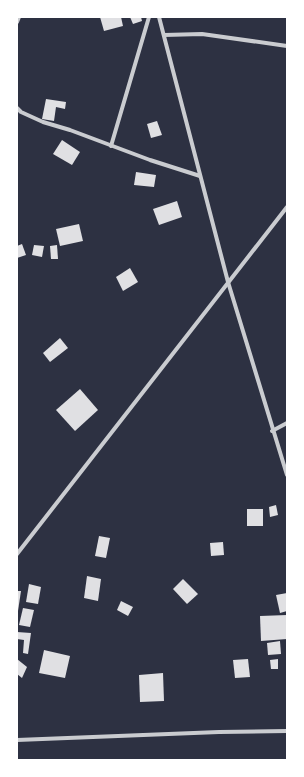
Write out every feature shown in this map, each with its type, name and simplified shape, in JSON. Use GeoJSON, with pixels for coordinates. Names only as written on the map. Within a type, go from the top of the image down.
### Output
{"type":"FeatureCollection","features":[{"type":"Feature","properties":{"kind":"street"},"geometry":{"type":"LineString","coordinates":[[17,22],[19,17]]}},
{"type":"Feature","properties":{"kind":"street"},"geometry":{"type":"LineString","coordinates":[[111,146],[149,17]]}},
{"type":"Feature","properties":{"kind":"street"},"geometry":{"type":"LineString","coordinates":[[160,17],[228,282],[272,431],[287,475]]}},
{"type":"Feature","properties":{"kind":"street"},"geometry":{"type":"LineString","coordinates":[[164,35],[202,34],[287,46]]}},
{"type":"Feature","properties":{"kind":"street"},"geometry":{"type":"LineString","coordinates":[[17,108],[21,112],[43,122],[70,130],[111,146],[200,176]]}},
{"type":"Feature","properties":{"kind":"street"},"geometry":{"type":"LineString","coordinates":[[17,554],[287,206]]}},
{"type":"Feature","properties":{"kind":"street"},"geometry":{"type":"LineString","coordinates":[[272,431],[287,423]]}},
{"type":"Feature","properties":{"kind":"street"},"geometry":{"type":"LineString","coordinates":[[17,740],[219,732],[287,731]]}},
{"type":"Feature","properties":{"kind":"building"},"geometry":{"type":"Polygon","coordinates":[[[100,17],[121,17],[123,26],[104,31],[100,17]]]}},
{"type":"Feature","properties":{"kind":"building"},"geometry":{"type":"Polygon","coordinates":[[[130,17],[141,17],[142,21],[133,24],[130,17]]]}},
{"type":"Feature","properties":{"kind":"building"},"geometry":{"type":"Polygon","coordinates":[[[46,99],[66,102],[65,109],[56,107],[54,121],[42,119],[46,99]]]}},
{"type":"Feature","properties":{"kind":"building"},"geometry":{"type":"Polygon","coordinates":[[[157,121],[162,135],[151,138],[147,124],[157,121]]]}},
{"type":"Feature","properties":{"kind":"building"},"geometry":{"type":"Polygon","coordinates":[[[62,140],[80,152],[72,165],[53,154],[62,140]]]}},
{"type":"Feature","properties":{"kind":"building"},"geometry":{"type":"Polygon","coordinates":[[[136,172],[156,175],[154,187],[134,185],[136,172]]]}},
{"type":"Feature","properties":{"kind":"building"},"geometry":{"type":"Polygon","coordinates":[[[177,201],[182,217],[159,225],[153,209],[177,201]]]}},
{"type":"Feature","properties":{"kind":"building"},"geometry":{"type":"Polygon","coordinates":[[[79,224],[83,241],[60,246],[56,229],[79,224]]]}},
{"type":"Feature","properties":{"kind":"building"},"geometry":{"type":"Polygon","coordinates":[[[22,244],[26,255],[17,258],[17,246],[22,244]]]}},
{"type":"Feature","properties":{"kind":"building"},"geometry":{"type":"Polygon","coordinates":[[[34,245],[44,246],[42,257],[32,255],[34,245]]]}},
{"type":"Feature","properties":{"kind":"building"},"geometry":{"type":"Polygon","coordinates":[[[57,245],[58,259],[51,259],[50,246],[57,245]]]}},
{"type":"Feature","properties":{"kind":"building"},"geometry":{"type":"Polygon","coordinates":[[[130,268],[138,282],[123,291],[116,277],[130,268]]]}},
{"type":"Feature","properties":{"kind":"building"},"geometry":{"type":"Polygon","coordinates":[[[60,338],[68,348],[50,362],[43,353],[60,338]]]}},
{"type":"Feature","properties":{"kind":"building"},"geometry":{"type":"Polygon","coordinates":[[[80,389],[98,410],[75,431],[56,410],[80,389]]]}},
{"type":"Feature","properties":{"kind":"building"},"geometry":{"type":"Polygon","coordinates":[[[276,505],[278,515],[270,517],[269,507],[276,505]]]}},
{"type":"Feature","properties":{"kind":"building"},"geometry":{"type":"Polygon","coordinates":[[[247,509],[263,509],[263,526],[247,526],[247,509]]]}},
{"type":"Feature","properties":{"kind":"building"},"geometry":{"type":"Polygon","coordinates":[[[99,536],[110,538],[106,558],[95,556],[99,536]]]}},
{"type":"Feature","properties":{"kind":"building"},"geometry":{"type":"Polygon","coordinates":[[[223,542],[224,555],[211,556],[210,543],[223,542]]]}},
{"type":"Feature","properties":{"kind":"building"},"geometry":{"type":"Polygon","coordinates":[[[87,576],[101,579],[98,601],[84,598],[87,576]]]}},
{"type":"Feature","properties":{"kind":"building"},"geometry":{"type":"Polygon","coordinates":[[[183,579],[198,594],[187,604],[173,589],[183,579]]]}},
{"type":"Feature","properties":{"kind":"building"},"geometry":{"type":"Polygon","coordinates":[[[29,584],[41,587],[38,604],[26,602],[29,584]]]}},
{"type":"Feature","properties":{"kind":"building"},"geometry":{"type":"Polygon","coordinates":[[[17,591],[21,591],[18,611],[17,611],[17,591]]]}},
{"type":"Feature","properties":{"kind":"building"},"geometry":{"type":"Polygon","coordinates":[[[287,593],[287,611],[280,613],[276,595],[287,593]]]}},
{"type":"Feature","properties":{"kind":"building"},"geometry":{"type":"Polygon","coordinates":[[[121,601],[133,607],[128,616],[117,610],[121,601]]]}},
{"type":"Feature","properties":{"kind":"building"},"geometry":{"type":"Polygon","coordinates":[[[23,608],[34,610],[30,627],[19,625],[23,608]]]}},
{"type":"Feature","properties":{"kind":"building"},"geometry":{"type":"Polygon","coordinates":[[[287,615],[287,639],[261,641],[260,616],[287,615]]]}},
{"type":"Feature","properties":{"kind":"building"},"geometry":{"type":"Polygon","coordinates":[[[17,632],[31,633],[28,654],[23,653],[24,640],[17,639],[17,632]]]}},
{"type":"Feature","properties":{"kind":"building"},"geometry":{"type":"Polygon","coordinates":[[[280,641],[281,654],[268,655],[267,643],[280,641]]]}},
{"type":"Feature","properties":{"kind":"building"},"geometry":{"type":"Polygon","coordinates":[[[44,650],[70,656],[65,678],[39,673],[44,650]]]}},
{"type":"Feature","properties":{"kind":"building"},"geometry":{"type":"Polygon","coordinates":[[[17,659],[27,667],[22,678],[17,674],[17,659]]]}},
{"type":"Feature","properties":{"kind":"building"},"geometry":{"type":"Polygon","coordinates":[[[248,659],[250,677],[235,678],[233,660],[248,659]]]}},
{"type":"Feature","properties":{"kind":"building"},"geometry":{"type":"Polygon","coordinates":[[[278,659],[278,669],[271,669],[270,660],[278,659]]]}},
{"type":"Feature","properties":{"kind":"building"},"geometry":{"type":"Polygon","coordinates":[[[163,673],[164,701],[140,702],[139,675],[163,673]]]}}]}
